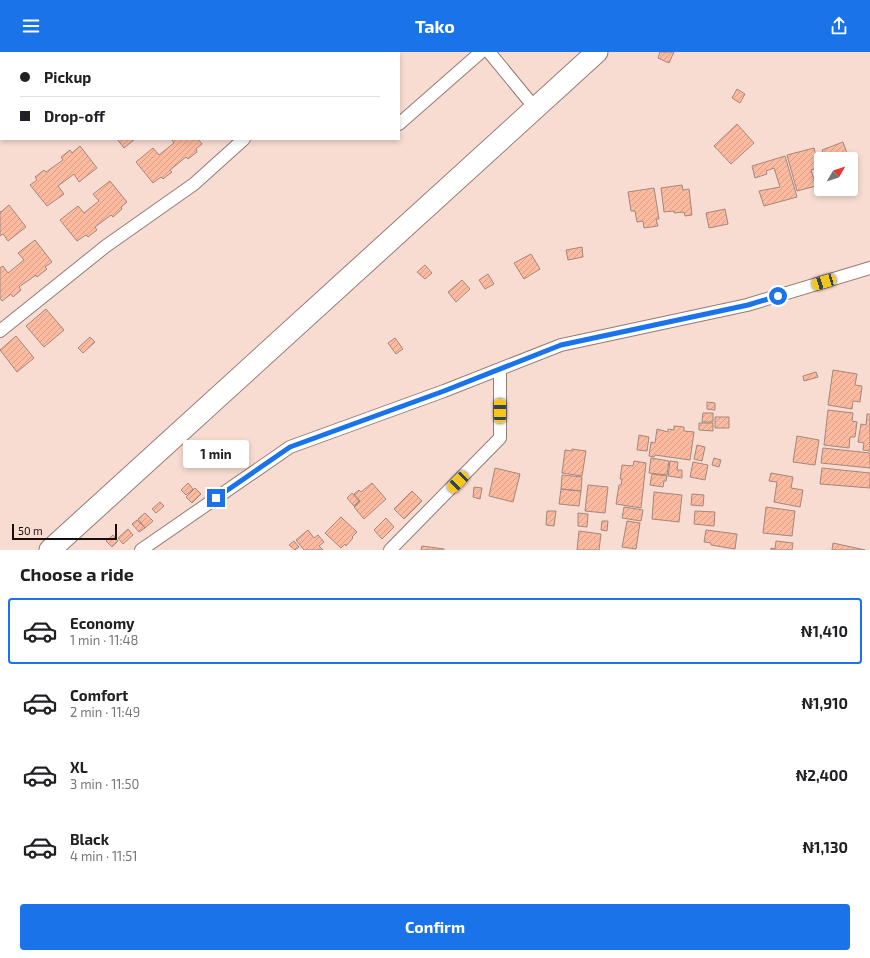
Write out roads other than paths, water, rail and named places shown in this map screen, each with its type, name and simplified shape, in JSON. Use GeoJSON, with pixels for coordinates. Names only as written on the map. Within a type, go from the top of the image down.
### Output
{"type":"FeatureCollection","features":[{"type":"Feature","properties":{"kind":"highway"},"geometry":{"type":"LineString","coordinates":[[50,550],[597,52]]}},
{"type":"Feature","properties":{"kind":"street"},"geometry":{"type":"LineString","coordinates":[[400,123],[481,52]]}},
{"type":"Feature","properties":{"kind":"street"},"geometry":{"type":"LineString","coordinates":[[489,52],[535,108]]}},
{"type":"Feature","properties":{"kind":"street"},"geometry":{"type":"LineString","coordinates":[[0,331],[106,246],[194,184],[243,140]]}},
{"type":"Feature","properties":{"kind":"street"},"geometry":{"type":"LineString","coordinates":[[141,550],[290,447],[561,345],[748,305],[870,268]]}},
{"type":"Feature","properties":{"kind":"street"},"geometry":{"type":"LineString","coordinates":[[390,550],[500,438],[500,369]]}}]}
